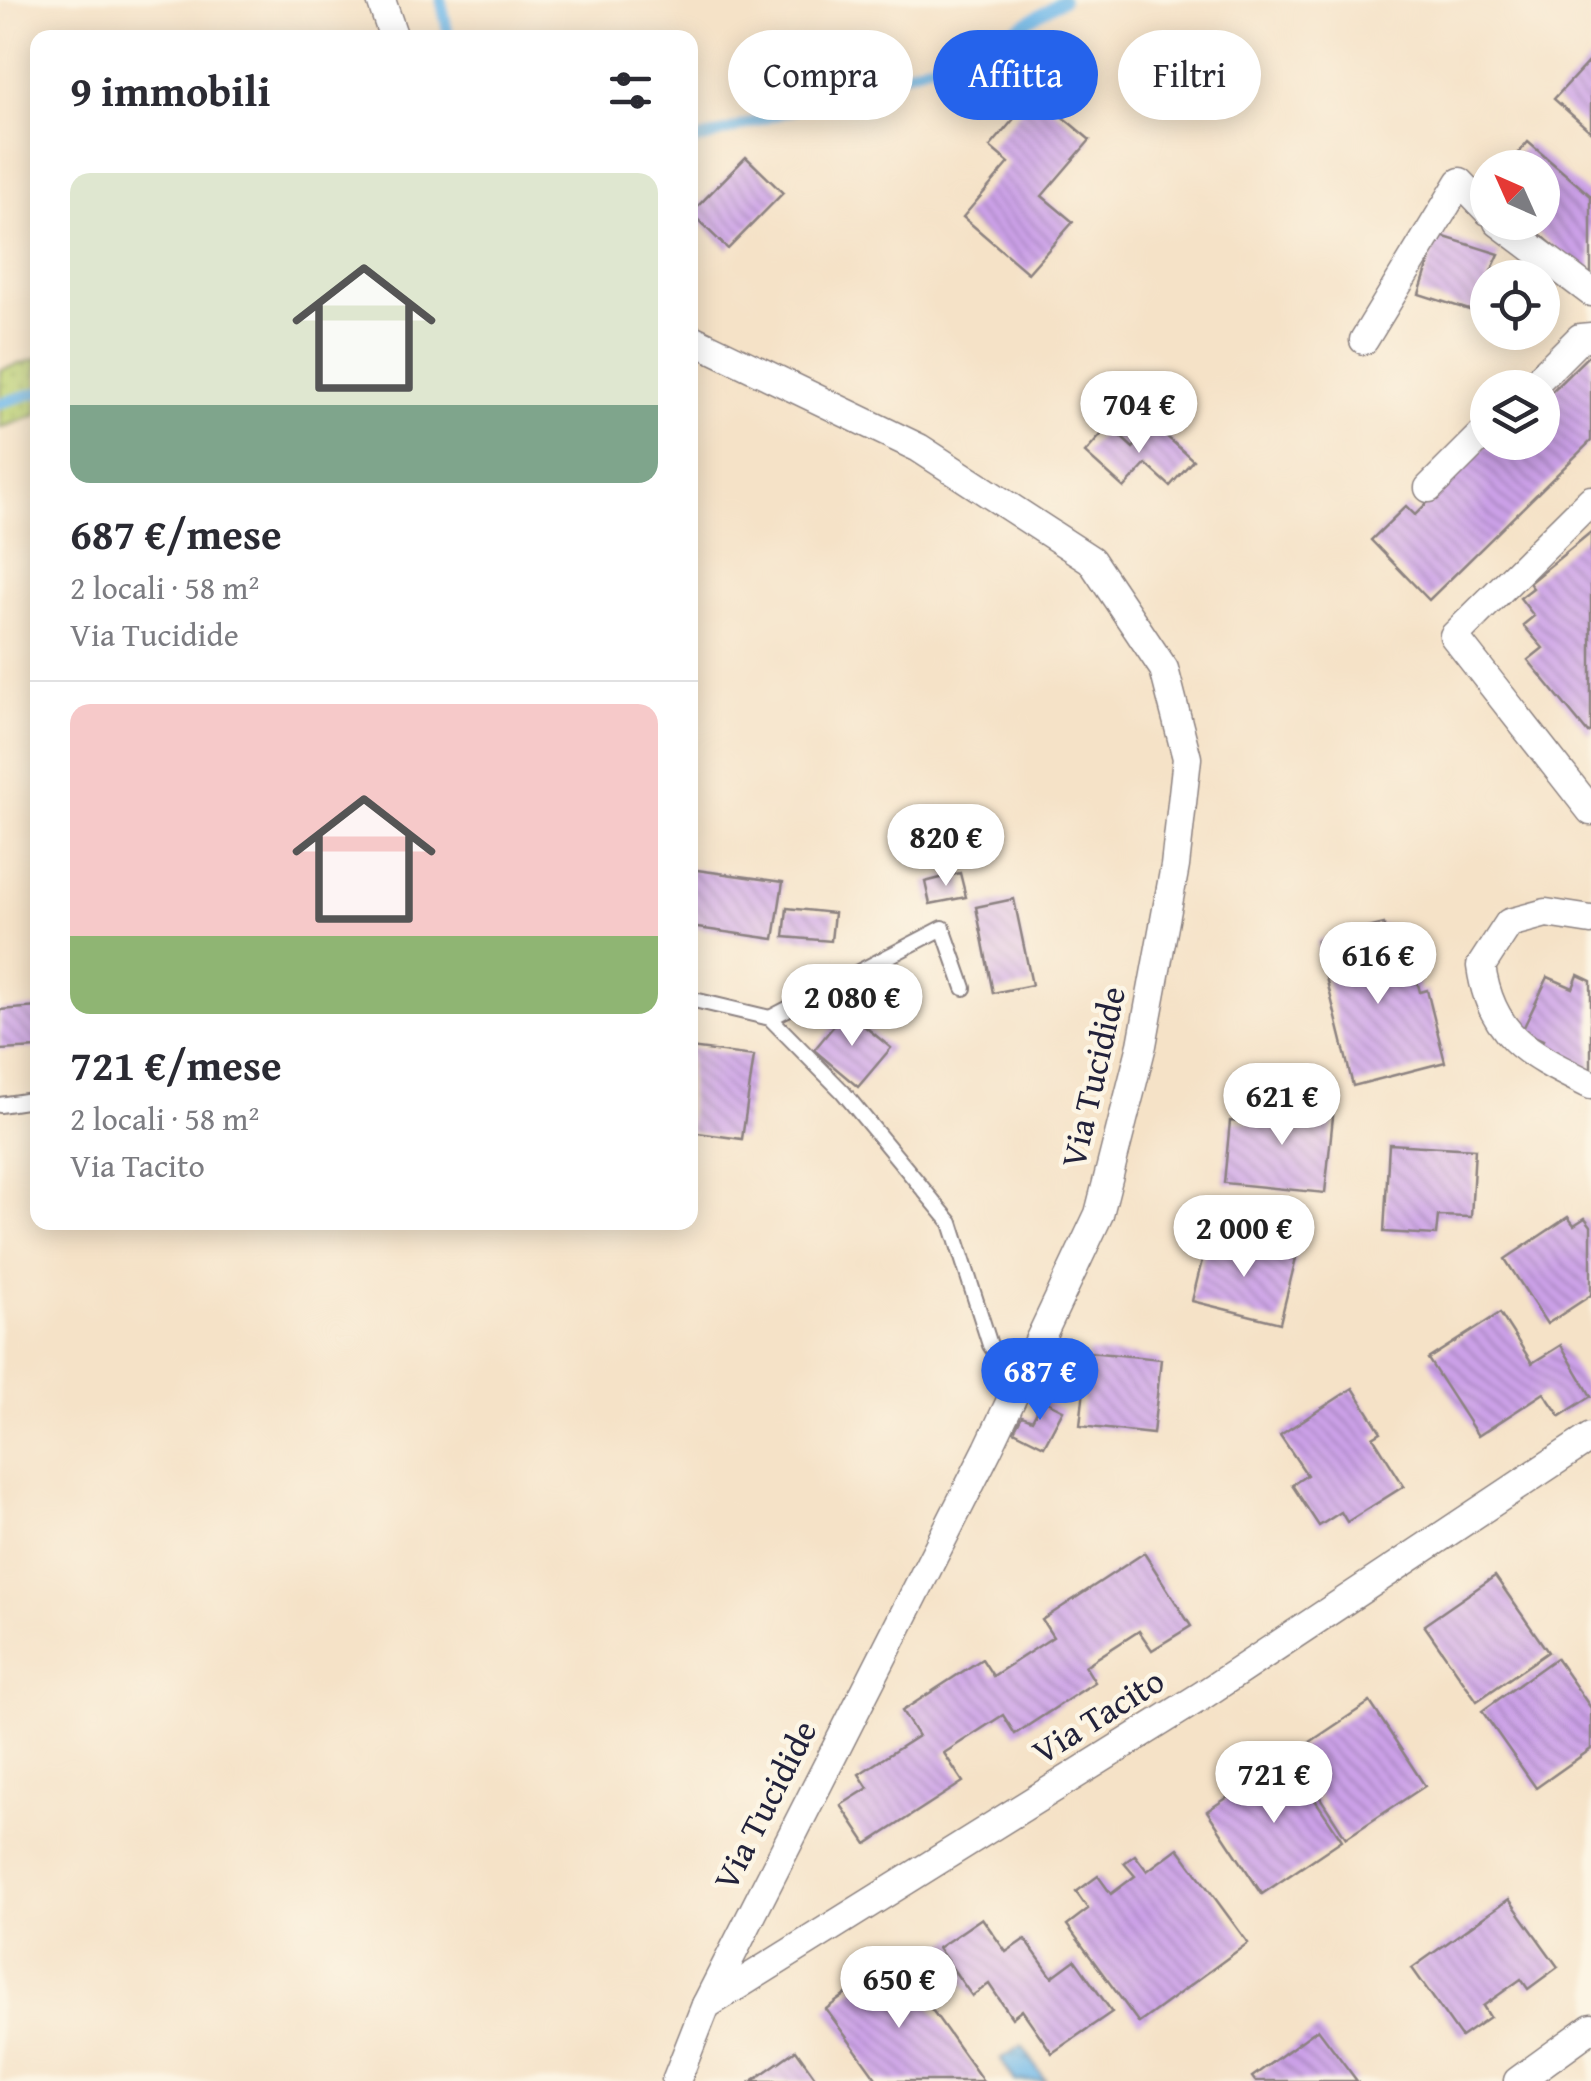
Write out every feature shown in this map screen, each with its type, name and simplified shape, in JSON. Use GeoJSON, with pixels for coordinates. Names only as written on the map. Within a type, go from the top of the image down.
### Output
{"type":"FeatureCollection","features":[{"type":"Feature","properties":{"kind":"street"},"geometry":{"type":"LineString","coordinates":[[382,0],[391,30]]}},
{"type":"Feature","properties":{"kind":"street"},"geometry":{"type":"LineString","coordinates":[[1364,340],[1460,182],[1470,192]]}},
{"type":"Feature","properties":{"kind":"street"},"geometry":{"type":"LineString","coordinates":[[1522,240],[1591,292]]}},
{"type":"Feature","properties":{"kind":"street"},"geometry":{"type":"LineString","coordinates":[[1548,370],[1580,338],[1591,337]]}},
{"type":"Feature","properties":{"kind":"street","name":"Via Tucidide"},"geometry":{"type":"LineString","coordinates":[[698,342],[920,448],[1092,560],[1164,668],[1187,758],[1176,866],[1142,1045],[1099,1214],[1018,1385],[706,2006]]}},
{"type":"Feature","properties":{"kind":"street"},"geometry":{"type":"LineString","coordinates":[[1429,488],[1470,448]]}},
{"type":"Feature","properties":{"kind":"street"},"geometry":{"type":"LineString","coordinates":[[1591,500],[1454,636],[1591,811]]}},
{"type":"Feature","properties":{"kind":"street"},"geometry":{"type":"LineString","coordinates":[[1591,920],[1546,914],[1508,923],[1481,966],[1486,1002],[1524,1052],[1591,1085]]}},
{"type":"Feature","properties":{"kind":"street","name":"Via Tacito"},"geometry":{"type":"LineString","coordinates":[[706,2006],[1203,1695],[1591,1437]]}},
{"type":"Feature","properties":{"kind":"street"},"geometry":{"type":"LineString","coordinates":[[676,2081],[706,2006]]}},
{"type":"Feature","properties":{"kind":"street"},"geometry":{"type":"LineString","coordinates":[[1518,2081],[1591,2028]]}},
{"type":"Feature","properties":{"kind":"lane"},"geometry":{"type":"LineString","coordinates":[[770,1018],[943,928],[964,988]]}},
{"type":"Feature","properties":{"kind":"lane"},"geometry":{"type":"LineString","coordinates":[[698,1001],[770,1018],[844,1092],[950,1222],[990,1345],[1018,1385]]}},
{"type":"Feature","properties":{"kind":"lane"},"geometry":{"type":"LineString","coordinates":[[0,1106],[30,1100]]}},
{"type":"Feature","properties":{"kind":"green space"},"geometry":{"type":"Polygon","coordinates":[[[30,361],[30,417],[0,428],[0,370],[30,361]]]}},
{"type":"Feature","properties":{"kind":"water"},"geometry":{"type":"Polygon","coordinates":[[[1022,2046],[1046,2081],[1015,2081],[1001,2059],[1022,2046]]]}},
{"type":"Feature","properties":{"kind":"building"},"geometry":{"type":"Polygon","coordinates":[[[1591,59],[1591,132],[1554,99],[1591,59]]]}},
{"type":"Feature","properties":{"kind":"building"},"geometry":{"type":"Polygon","coordinates":[[[1013,120],[1066,120],[1090,140],[1042,196],[1073,222],[1028,273],[963,217],[1009,163],[990,147],[1013,120]]]}},
{"type":"Feature","properties":{"kind":"building"},"geometry":{"type":"Polygon","coordinates":[[[1528,142],[1537,150],[1521,150],[1528,142]]]}},
{"type":"Feature","properties":{"kind":"building"},"geometry":{"type":"Polygon","coordinates":[[[746,157],[783,193],[728,249],[698,220],[698,206],[746,157]]]}},
{"type":"Feature","properties":{"kind":"building"},"geometry":{"type":"Polygon","coordinates":[[[1560,169],[1591,196],[1591,278],[1547,240],[1560,240],[1560,169]]]}},
{"type":"Feature","properties":{"kind":"building"},"geometry":{"type":"Polygon","coordinates":[[[1438,235],[1499,254],[1496,260],[1470,260],[1470,310],[1419,294],[1438,235]]]}},
{"type":"Feature","properties":{"kind":"building"},"geometry":{"type":"Polygon","coordinates":[[[1591,353],[1591,441],[1429,600],[1371,540],[1406,506],[1415,515],[1470,460],[1560,460],[1560,383],[1591,353]]]}},
{"type":"Feature","properties":{"kind":"building"},"geometry":{"type":"Polygon","coordinates":[[[1154,425],[1193,460],[1170,486],[1146,464],[1124,488],[1085,453],[1109,426],[1133,448],[1154,425]]]}},
{"type":"Feature","properties":{"kind":"building"},"geometry":{"type":"Polygon","coordinates":[[[1591,532],[1588,733],[1528,660],[1543,648],[1523,625],[1534,616],[1520,598],[1533,588],[1529,583],[1591,532]]]}},
{"type":"Feature","properties":{"kind":"building"},"geometry":{"type":"Polygon","coordinates":[[[698,870],[783,882],[774,939],[698,928],[698,870]]]}},
{"type":"Feature","properties":{"kind":"building"},"geometry":{"type":"Polygon","coordinates":[[[960,873],[966,897],[930,904],[925,882],[960,873]]]}},
{"type":"Feature","properties":{"kind":"building"},"geometry":{"type":"Polygon","coordinates":[[[1014,899],[1032,985],[993,993],[976,907],[1014,899]]]}},
{"type":"Feature","properties":{"kind":"building"},"geometry":{"type":"Polygon","coordinates":[[[787,908],[834,913],[831,941],[784,937],[787,908]]]}},
{"type":"Feature","properties":{"kind":"building"},"geometry":{"type":"Polygon","coordinates":[[[1384,924],[1393,959],[1402,957],[1406,972],[1414,969],[1420,992],[1427,990],[1445,1062],[1353,1086],[1317,941],[1384,924]]]}},
{"type":"Feature","properties":{"kind":"building"},"geometry":{"type":"Polygon","coordinates":[[[1578,975],[1591,981],[1591,1075],[1538,1052],[1543,1040],[1522,1031],[1548,977],[1573,988],[1578,975]]]}},
{"type":"Feature","properties":{"kind":"building"},"geometry":{"type":"Polygon","coordinates":[[[30,1008],[30,1048],[0,1050],[0,1010],[30,1008]]]}},
{"type":"Feature","properties":{"kind":"building"},"geometry":{"type":"Polygon","coordinates":[[[846,1011],[891,1048],[858,1087],[814,1050],[846,1011]]]}},
{"type":"Feature","properties":{"kind":"building"},"geometry":{"type":"Polygon","coordinates":[[[698,1049],[754,1056],[742,1139],[698,1133],[698,1049]]]}},
{"type":"Feature","properties":{"kind":"building"},"geometry":{"type":"Polygon","coordinates":[[[1265,1100],[1334,1107],[1325,1193],[1224,1183],[1230,1121],[1263,1124],[1265,1100]]]}},
{"type":"Feature","properties":{"kind":"building"},"geometry":{"type":"Polygon","coordinates":[[[1389,1144],[1475,1149],[1471,1217],[1438,1216],[1436,1235],[1384,1232],[1389,1144]]]}},
{"type":"Feature","properties":{"kind":"building"},"geometry":{"type":"Polygon","coordinates":[[[1568,1217],[1574,1225],[1585,1218],[1591,1226],[1591,1295],[1547,1324],[1505,1259],[1568,1217]]]}},
{"type":"Feature","properties":{"kind":"building"},"geometry":{"type":"Polygon","coordinates":[[[1208,1236],[1296,1258],[1280,1323],[1192,1301],[1208,1236]]]}},
{"type":"Feature","properties":{"kind":"building"},"geometry":{"type":"Polygon","coordinates":[[[1500,1313],[1532,1363],[1561,1345],[1591,1396],[1560,1416],[1544,1393],[1478,1436],[1428,1359],[1500,1313]]]}},
{"type":"Feature","properties":{"kind":"building"},"geometry":{"type":"Polygon","coordinates":[[[1088,1352],[1161,1359],[1153,1434],[1080,1426],[1088,1352]]]}},
{"type":"Feature","properties":{"kind":"building"},"geometry":{"type":"Polygon","coordinates":[[[1353,1388],[1381,1432],[1373,1437],[1404,1486],[1347,1522],[1341,1512],[1319,1526],[1292,1485],[1307,1475],[1280,1435],[1353,1388]]]}},
{"type":"Feature","properties":{"kind":"building"},"geometry":{"type":"Polygon","coordinates":[[[1043,1400],[1063,1410],[1044,1446],[1014,1431],[1022,1416],[1032,1420],[1043,1400]]]}},
{"type":"Feature","properties":{"kind":"building"},"geometry":{"type":"Polygon","coordinates":[[[1144,1553],[1191,1626],[1152,1650],[1139,1631],[1085,1666],[1095,1682],[1015,1734],[1003,1715],[944,1753],[963,1782],[867,1844],[841,1805],[868,1788],[859,1774],[918,1736],[902,1711],[982,1659],[993,1676],[1053,1637],[1042,1620],[1144,1553]]]}},
{"type":"Feature","properties":{"kind":"building"},"geometry":{"type":"Polygon","coordinates":[[[1495,1576],[1548,1652],[1477,1701],[1424,1625],[1495,1576]]]}},
{"type":"Feature","properties":{"kind":"building"},"geometry":{"type":"Polygon","coordinates":[[[1556,1658],[1591,1708],[1591,1749],[1536,1788],[1482,1711],[1556,1658]]]}},
{"type":"Feature","properties":{"kind":"building"},"geometry":{"type":"Polygon","coordinates":[[[1370,1702],[1425,1786],[1346,1838],[1292,1754],[1370,1702]]]}},
{"type":"Feature","properties":{"kind":"building"},"geometry":{"type":"Polygon","coordinates":[[[1287,1758],[1342,1840],[1262,1894],[1207,1811],[1287,1758]]]}},
{"type":"Feature","properties":{"kind":"building"},"geometry":{"type":"Polygon","coordinates":[[[1178,1848],[1248,1943],[1139,2023],[1067,1925],[1088,1909],[1076,1892],[1098,1876],[1111,1894],[1135,1876],[1124,1863],[1135,1855],[1147,1871],[1178,1848]]]}},
{"type":"Feature","properties":{"kind":"building"},"geometry":{"type":"Polygon","coordinates":[[[1509,1899],[1558,1967],[1528,1989],[1521,1979],[1483,2006],[1490,2017],[1461,2037],[1412,1968],[1509,1899]]]}},
{"type":"Feature","properties":{"kind":"building"},"geometry":{"type":"Polygon","coordinates":[[[982,1918],[1006,1952],[1025,1939],[1052,1977],[1075,1960],[1112,2012],[1052,2053],[1022,2010],[1012,2018],[989,1984],[972,1996],[938,1948],[982,1918]]]}},
{"type":"Feature","properties":{"kind":"building"},"geometry":{"type":"Polygon","coordinates":[[[895,1958],[983,2081],[878,2081],[826,2009],[895,1958]]]}},
{"type":"Feature","properties":{"kind":"building"},"geometry":{"type":"Polygon","coordinates":[[[1318,2029],[1357,2081],[1255,2081],[1252,2077],[1318,2029]]]}},
{"type":"Feature","properties":{"kind":"building"},"geometry":{"type":"Polygon","coordinates":[[[796,2050],[818,2081],[752,2081],[796,2050]]]}},
{"type":"Feature","properties":{"kind":"waterway"},"geometry":{"type":"LineString","coordinates":[[441,0],[447,30]]}},
{"type":"Feature","properties":{"kind":"waterway"},"geometry":{"type":"LineString","coordinates":[[698,140],[987,46],[1063,0]]}},
{"type":"Feature","properties":{"kind":"waterway"},"geometry":{"type":"LineString","coordinates":[[0,403],[30,394]]}}]}
